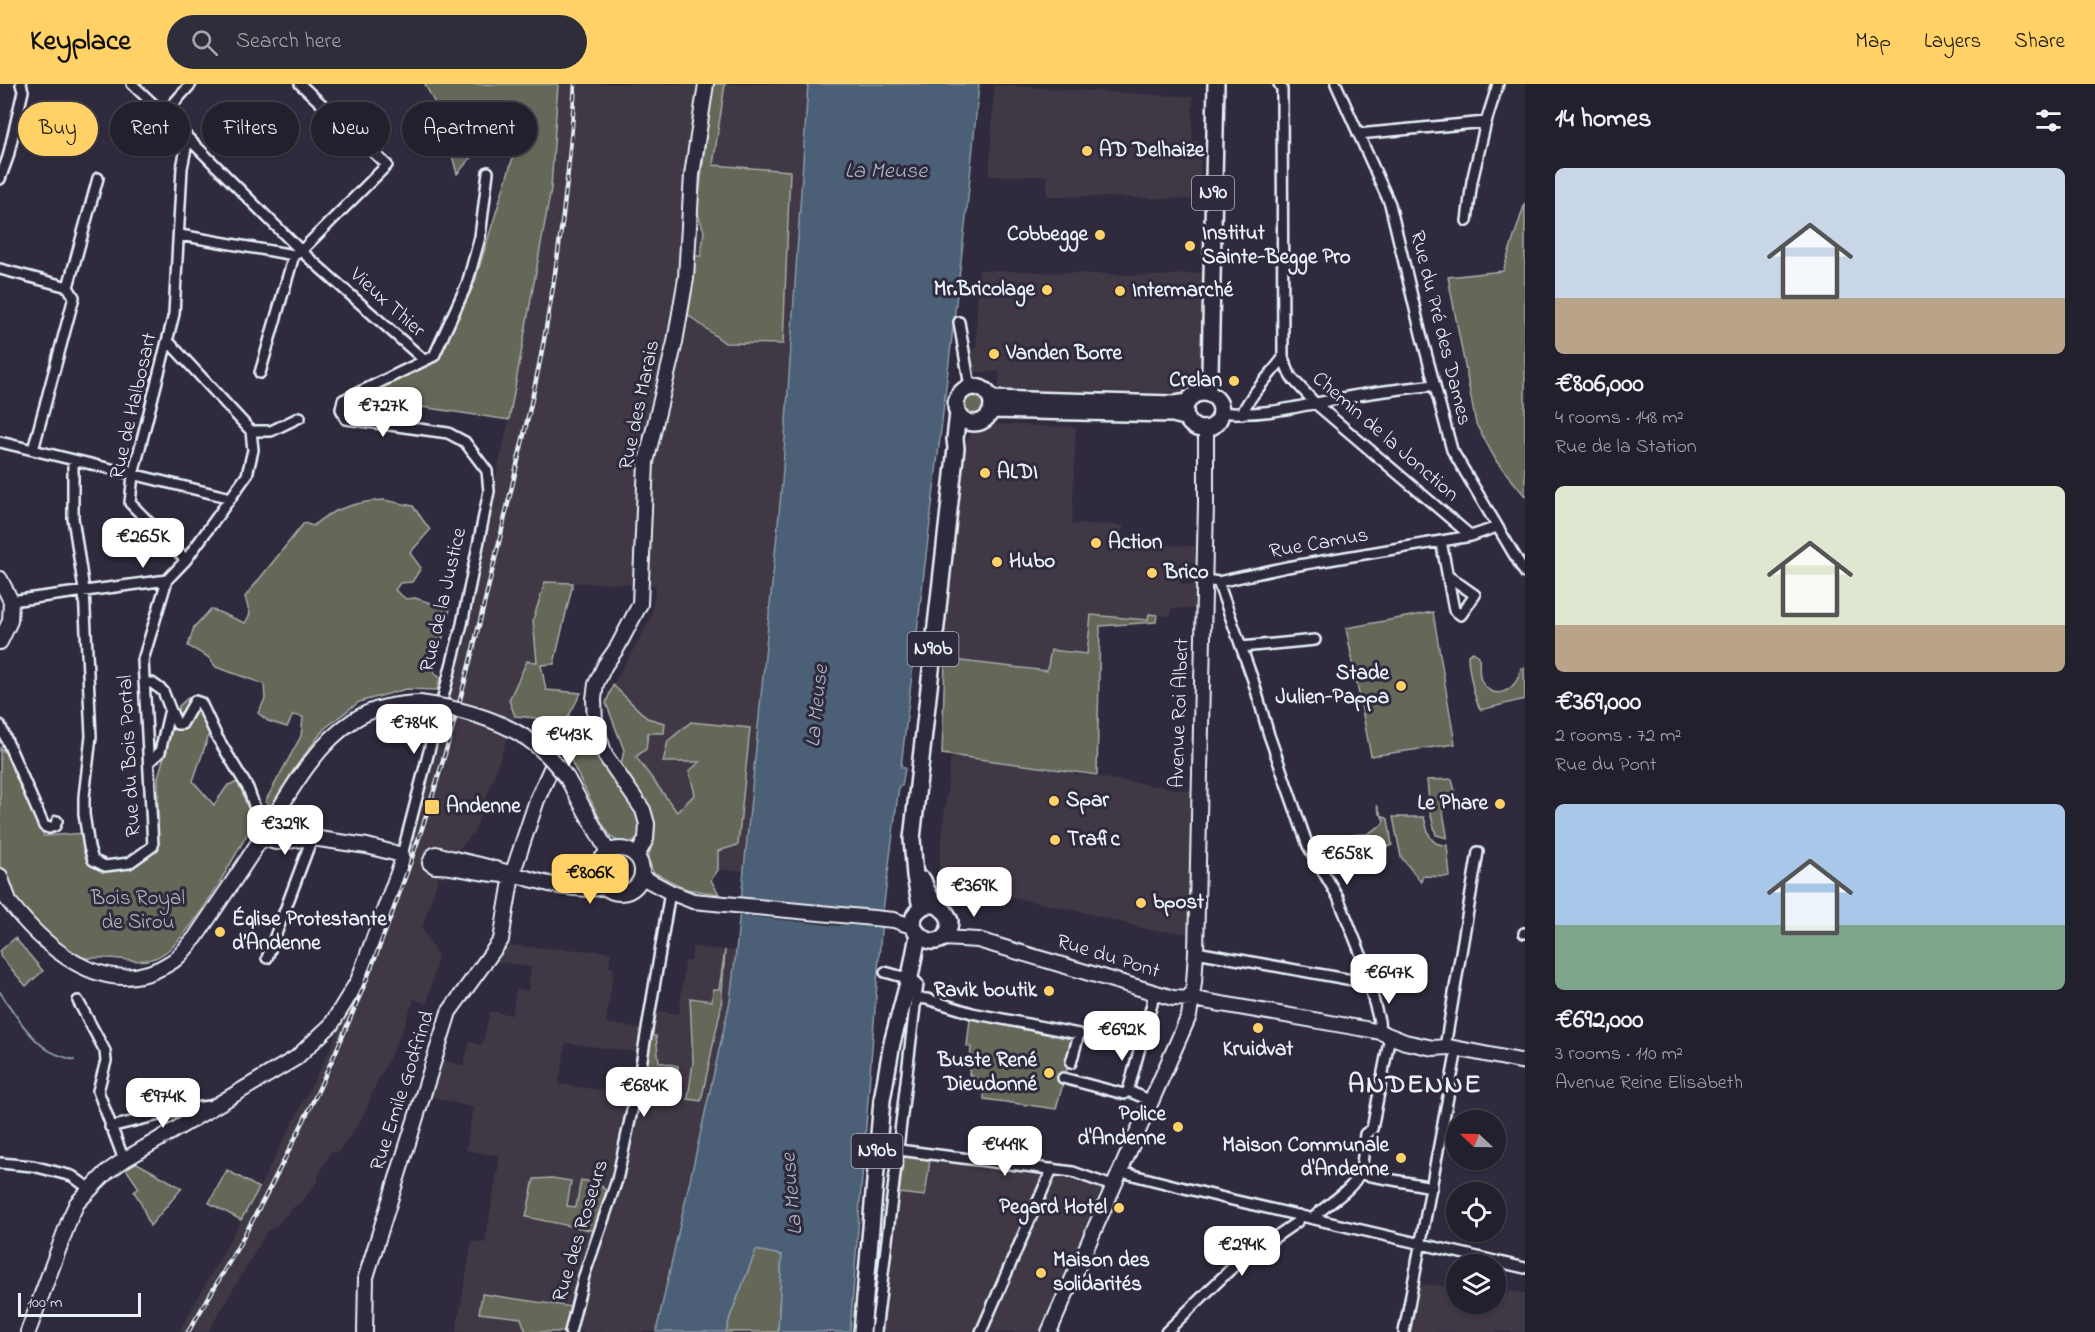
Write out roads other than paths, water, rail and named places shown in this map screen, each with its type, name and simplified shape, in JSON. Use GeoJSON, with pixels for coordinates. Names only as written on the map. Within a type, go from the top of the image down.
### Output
{"type":"FeatureCollection","features":[{"type":"Feature","properties":{"kind":"main road","name":"Rue des Marais"},"geometry":{"type":"LineString","coordinates":[[637,856],[646,839],[647,824],[643,810],[605,755],[595,725],[594,699],[596,684],[640,604],[646,462],[675,342],[686,279],[692,176],[706,84]]}},
{"type":"Feature","properties":{"kind":"main road","name":"N90"},"geometry":{"type":"LineString","coordinates":[[1208,393],[1216,84]]}},
{"type":"Feature","properties":{"kind":"main road"},"geometry":{"type":"LineString","coordinates":[[970,387],[983,389],[992,404],[987,418],[973,423],[967,422],[958,413],[957,400],[959,394],[970,387]]}},
{"type":"Feature","properties":{"kind":"main road"},"geometry":{"type":"LineString","coordinates":[[992,404],[1174,405],[1187,410],[1194,426],[1206,428],[1216,423],[1221,412],[1218,400],[1208,393],[1196,394],[1187,410]]}},
{"type":"Feature","properties":{"kind":"main road","name":"N90b"},"geometry":{"type":"LineString","coordinates":[[862,1332],[882,1100],[892,1043],[924,928],[915,876],[914,823],[958,413]]}},
{"type":"Feature","properties":{"kind":"main road","name":"N90b"},"geometry":{"type":"LineString","coordinates":[[956,448],[973,423]]}},
{"type":"Feature","properties":{"kind":"main road","name":"Avenue Roi Albert"},"geometry":{"type":"LineString","coordinates":[[1049,1332],[1189,1016],[1193,999],[1211,580],[1206,428]]}},
{"type":"Feature","properties":{"kind":"main road"},"geometry":{"type":"LineString","coordinates":[[0,579],[11,601],[10,621],[0,642]]}},
{"type":"Feature","properties":{"kind":"main road"},"geometry":{"type":"LineString","coordinates":[[0,890],[49,943],[80,967],[115,976],[151,972],[174,960],[195,938],[317,755],[336,734],[355,719],[379,708],[420,702],[446,706],[506,727],[547,755],[567,778],[608,852]]}},
{"type":"Feature","properties":{"kind":"main road"},"geometry":{"type":"LineString","coordinates":[[512,875],[537,800],[570,726],[595,725]]}},
{"type":"Feature","properties":{"kind":"main road"},"geometry":{"type":"LineString","coordinates":[[265,832],[276,842],[312,838],[367,846],[402,855]]}},
{"type":"Feature","properties":{"kind":"main road"},"geometry":{"type":"LineString","coordinates":[[512,875],[499,876],[447,865],[435,866],[430,862],[436,854],[498,869],[512,875],[574,888],[604,887],[623,893],[631,891],[638,885],[642,876],[642,866],[637,856],[629,850],[618,849],[608,852],[601,860],[598,870],[599,879],[604,887]]}},
{"type":"Feature","properties":{"kind":"main road","name":"Rue de la Justice"},"geometry":{"type":"LineString","coordinates":[[28,1332],[70,1218],[77,1203],[90,1188],[124,1160],[296,1058],[331,1025],[358,981],[401,865],[402,855]]}},
{"type":"Feature","properties":{"kind":"main road","name":"N90b"},"geometry":{"type":"LineString","coordinates":[[914,859],[929,895],[938,905]]}},
{"type":"Feature","properties":{"kind":"main road"},"geometry":{"type":"LineString","coordinates":[[574,888],[584,884],[598,870]]}},
{"type":"Feature","properties":{"kind":"main road","name":"Rue Emile Godfrind"},"geometry":{"type":"LineString","coordinates":[[365,1332],[366,1277],[449,1012],[501,940],[512,875]]}},
{"type":"Feature","properties":{"kind":"main road"},"geometry":{"type":"LineString","coordinates":[[0,876],[9,902]]}},
{"type":"Feature","properties":{"kind":"main road","name":"Rue du Pont"},"geometry":{"type":"LineString","coordinates":[[642,876],[670,892],[693,900],[894,920],[897,917],[924,928],[978,940],[1173,998],[1193,999],[1385,1034],[1405,1042],[1433,1048],[1453,1048],[1525,1062]]}},
{"type":"Feature","properties":{"kind":"main road"},"geometry":{"type":"LineString","coordinates":[[926,905],[938,905],[944,909],[950,921],[947,933],[924,928],[926,905]]}},
{"type":"Feature","properties":{"kind":"main road","name":"Rue du Pont"},"geometry":{"type":"LineString","coordinates":[[950,921],[978,940]]}},
{"type":"Feature","properties":{"kind":"street"},"geometry":{"type":"LineString","coordinates":[[0,179],[8,157],[23,91],[21,84]]}},
{"type":"Feature","properties":{"kind":"street","name":"Vieux Thier"},"geometry":{"type":"LineString","coordinates":[[132,84],[151,102]]}},
{"type":"Feature","properties":{"kind":"street"},"geometry":{"type":"LineString","coordinates":[[175,102],[191,84]]}},
{"type":"Feature","properties":{"kind":"street"},"geometry":{"type":"LineString","coordinates":[[260,373],[298,253],[387,165],[300,84]]}},
{"type":"Feature","properties":{"kind":"street","name":"Chemin de la Jonction"},"geometry":{"type":"LineString","coordinates":[[1279,84],[1282,89],[1283,358],[1291,377],[1316,404],[1471,536]]}},
{"type":"Feature","properties":{"kind":"street","name":"Rue du Pré des Dames"},"geometry":{"type":"LineString","coordinates":[[1336,84],[1390,204],[1452,450],[1525,573]]}},
{"type":"Feature","properties":{"kind":"street"},"geometry":{"type":"LineString","coordinates":[[1467,221],[1472,181],[1498,84]]}},
{"type":"Feature","properties":{"kind":"street"},"geometry":{"type":"LineString","coordinates":[[1358,134],[1486,122]]}},
{"type":"Feature","properties":{"kind":"street","name":"Vieux Thier"},"geometry":{"type":"LineString","coordinates":[[190,140],[298,253],[424,360],[343,400],[341,409],[346,419],[448,434]]}},
{"type":"Feature","properties":{"kind":"street","name":"Rue de Halbosart"},"geometry":{"type":"LineString","coordinates":[[184,156],[174,314],[133,475],[130,503],[186,560]]}},
{"type":"Feature","properties":{"kind":"street"},"geometry":{"type":"LineString","coordinates":[[424,360],[434,356],[467,284],[480,237],[488,172]]}},
{"type":"Feature","properties":{"kind":"street"},"geometry":{"type":"LineString","coordinates":[[68,287],[98,178]]}},
{"type":"Feature","properties":{"kind":"street"},"geometry":{"type":"LineString","coordinates":[[180,235],[298,253]]}},
{"type":"Feature","properties":{"kind":"street"},"geometry":{"type":"LineString","coordinates":[[0,269],[68,287],[74,297],[33,450]]}},
{"type":"Feature","properties":{"kind":"street"},"geometry":{"type":"LineString","coordinates":[[958,322],[970,387]]}},
{"type":"Feature","properties":{"kind":"street"},"geometry":{"type":"LineString","coordinates":[[11,601],[167,580],[186,560],[247,475],[253,450],[251,431],[168,341]]}},
{"type":"Feature","properties":{"kind":"street"},"geometry":{"type":"LineString","coordinates":[[1242,414],[1247,402],[1283,358]]}},
{"type":"Feature","properties":{"kind":"street"},"geometry":{"type":"LineString","coordinates":[[1221,412],[1242,414],[1435,385]]}},
{"type":"Feature","properties":{"kind":"street"},"geometry":{"type":"LineString","coordinates":[[251,431],[272,431],[300,417]]}},
{"type":"Feature","properties":{"kind":"street","name":"Rue de la Justice"},"geometry":{"type":"LineString","coordinates":[[402,855],[462,624],[489,490],[487,471],[465,442],[448,434]]}},
{"type":"Feature","properties":{"kind":"street"},"geometry":{"type":"LineString","coordinates":[[0,442],[231,498]]}},
{"type":"Feature","properties":{"kind":"street"},"geometry":{"type":"LineString","coordinates":[[73,460],[73,518],[84,590]]}},
{"type":"Feature","properties":{"kind":"street","name":"Rue Camus"},"geometry":{"type":"LineString","coordinates":[[1211,580],[1471,536],[1497,527]]}},
{"type":"Feature","properties":{"kind":"street"},"geometry":{"type":"LineString","coordinates":[[1442,541],[1448,576]]}},
{"type":"Feature","properties":{"kind":"street","name":"Rue du Bois Portal"},"geometry":{"type":"LineString","coordinates":[[84,590],[91,736],[84,814],[88,847],[93,860],[105,866],[129,863],[153,846],[143,660],[167,580]]}},
{"type":"Feature","properties":{"kind":"street"},"geometry":{"type":"LineString","coordinates":[[1211,580],[1254,680],[1291,800],[1308,846],[1338,897],[1362,957],[1385,1034],[1372,1129],[1365,1134],[1359,1172],[1351,1185],[1313,1218]]}},
{"type":"Feature","properties":{"kind":"street"},"geometry":{"type":"LineString","coordinates":[[1241,647],[1315,640]]}},
{"type":"Feature","properties":{"kind":"street"},"geometry":{"type":"LineString","coordinates":[[144,683],[152,683],[163,691],[177,724],[182,724],[195,701],[201,703],[217,737],[248,788],[258,820],[265,832]]}},
{"type":"Feature","properties":{"kind":"street"},"geometry":{"type":"LineString","coordinates":[[149,762],[160,752],[170,709]]}},
{"type":"Feature","properties":{"kind":"street"},"geometry":{"type":"LineString","coordinates":[[0,725],[44,826],[49,828],[55,826],[57,821]]}},
{"type":"Feature","properties":{"kind":"street"},"geometry":{"type":"LineString","coordinates":[[267,958],[312,838]]}},
{"type":"Feature","properties":{"kind":"street"},"geometry":{"type":"LineString","coordinates":[[1404,1332],[1432,1187],[1453,1048],[1446,1041],[1478,852]]}},
{"type":"Feature","properties":{"kind":"street","name":"Rue des Roseurs"},"geometry":{"type":"LineString","coordinates":[[570,1332],[584,1276],[617,1180],[638,1083],[670,892]]}},
{"type":"Feature","properties":{"kind":"street"},"geometry":{"type":"LineString","coordinates":[[1196,952],[1370,983]]}},
{"type":"Feature","properties":{"kind":"street"},"geometry":{"type":"LineString","coordinates":[[876,1332],[918,984],[910,977],[885,972]]}},
{"type":"Feature","properties":{"kind":"street"},"geometry":{"type":"LineString","coordinates":[[1066,1077],[1124,1094],[1128,1091],[1153,993]]}},
{"type":"Feature","properties":{"kind":"street"},"geometry":{"type":"LineString","coordinates":[[916,999],[927,999],[972,1013],[1079,1034],[1071,1064]]}},
{"type":"Feature","properties":{"kind":"street"},"geometry":{"type":"LineString","coordinates":[[78,1001],[105,1051],[106,1061],[98,1091],[124,1160]]}},
{"type":"Feature","properties":{"kind":"street"},"geometry":{"type":"LineString","coordinates":[[1128,1091],[1152,1101]]}},
{"type":"Feature","properties":{"kind":"street","name":"Rue de la Justice"},"geometry":{"type":"LineString","coordinates":[[110,1127],[184,1109],[213,1106]]}},
{"type":"Feature","properties":{"kind":"street"},"geometry":{"type":"LineString","coordinates":[[899,1150],[1052,1169],[1085,1175],[1114,1187]]}},
{"type":"Feature","properties":{"kind":"street"},"geometry":{"type":"LineString","coordinates":[[0,1163],[26,1165],[72,1176],[90,1188]]}},
{"type":"Feature","properties":{"kind":"street"},"geometry":{"type":"LineString","coordinates":[[981,1332],[1052,1169]]}},
{"type":"Feature","properties":{"kind":"street"},"geometry":{"type":"LineString","coordinates":[[1121,1172],[1525,1268]]}},
{"type":"Feature","properties":{"kind":"street"},"geometry":{"type":"LineString","coordinates":[[1359,1172],[1432,1187]]}},
{"type":"Feature","properties":{"kind":"street"},"geometry":{"type":"LineString","coordinates":[[1166,1332],[1235,1265],[1297,1222],[1299,1215]]}},
{"type":"Feature","properties":{"kind":"water","name":"La Meuse"},"geometry":{"type":"Polygon","coordinates":[[[808,84],[979,84],[966,218],[901,767],[905,768],[902,786],[899,786],[882,919],[850,1332],[778,1332],[782,1255],[756,1250],[726,1332],[656,1332],[730,1001],[782,483],[808,84]]]}},
{"type":"Feature","properties":{"kind":"waterway"},"geometry":{"type":"LineString","coordinates":[[0,992],[22,1024],[41,1045],[54,1053],[74,1060]]}},
{"type":"Feature","properties":{"kind":"railway"},"geometry":{"type":"LineString","coordinates":[[188,1332],[268,1191],[332,1060],[393,910],[436,786],[483,610],[541,358],[564,209],[575,84]]}},
{"type":"Feature","properties":{"kind":"place","name":"AD Delhaize"},"geometry":{"type":"Point","coordinates":[1087,151]}},
{"type":"Feature","properties":{"kind":"place","name":"Cobbegge"},"geometry":{"type":"Point","coordinates":[1100,235]}},
{"type":"Feature","properties":{"kind":"place","name":"Institut Sainte-Begge Pro"},"geometry":{"type":"Point","coordinates":[1190,246]}},
{"type":"Feature","properties":{"kind":"place","name":"Mr.Bricolage"},"geometry":{"type":"Point","coordinates":[1047,290]}},
{"type":"Feature","properties":{"kind":"place","name":"Intermarché"},"geometry":{"type":"Point","coordinates":[1120,291]}},
{"type":"Feature","properties":{"kind":"place","name":"Vanden Borre"},"geometry":{"type":"Point","coordinates":[994,354]}},
{"type":"Feature","properties":{"kind":"place","name":"Crelan"},"geometry":{"type":"Point","coordinates":[1234,381]}},
{"type":"Feature","properties":{"kind":"place","name":"ALDI"},"geometry":{"type":"Point","coordinates":[985,473]}},
{"type":"Feature","properties":{"kind":"place","name":"Action"},"geometry":{"type":"Point","coordinates":[1096,543]}},
{"type":"Feature","properties":{"kind":"place","name":"Hubo"},"geometry":{"type":"Point","coordinates":[997,562]}},
{"type":"Feature","properties":{"kind":"place","name":"Brico"},"geometry":{"type":"Point","coordinates":[1152,573]}},
{"type":"Feature","properties":{"kind":"place","name":"Stade Julien-Pappa"},"geometry":{"type":"Point","coordinates":[1401,686]}},
{"type":"Feature","properties":{"kind":"place","name":"Spar"},"geometry":{"type":"Point","coordinates":[1054,801]}},
{"type":"Feature","properties":{"kind":"place","name":"Le Phare"},"geometry":{"type":"Point","coordinates":[1500,804]}},
{"type":"Feature","properties":{"kind":"place","name":"Andenne"},"geometry":{"type":"Point","coordinates":[432,807]}},
{"type":"Feature","properties":{"kind":"place","name":"Trafic"},"geometry":{"type":"Point","coordinates":[1055,840]}},
{"type":"Feature","properties":{"kind":"place","name":"bpost"},"geometry":{"type":"Point","coordinates":[1141,903]}},
{"type":"Feature","properties":{"kind":"place","name":"Église Protestante d’Andenne"},"geometry":{"type":"Point","coordinates":[220,932]}},
{"type":"Feature","properties":{"kind":"place","name":"Ravik boutik"},"geometry":{"type":"Point","coordinates":[1049,991]}},
{"type":"Feature","properties":{"kind":"place","name":"Kruidvat"},"geometry":{"type":"Point","coordinates":[1258,1028]}},
{"type":"Feature","properties":{"kind":"place","name":"Buste René Dieudonné"},"geometry":{"type":"Point","coordinates":[1049,1073]}},
{"type":"Feature","properties":{"kind":"place","name":"Police d'Andenne"},"geometry":{"type":"Point","coordinates":[1178,1127]}},
{"type":"Feature","properties":{"kind":"place","name":"Maison Communale d'Andenne"},"geometry":{"type":"Point","coordinates":[1401,1158]}},
{"type":"Feature","properties":{"kind":"place","name":"Pegard Hotel"},"geometry":{"type":"Point","coordinates":[1119,1208]}},
{"type":"Feature","properties":{"kind":"place","name":"Maison des solidarités"},"geometry":{"type":"Point","coordinates":[1041,1273]}},
{"type":"Feature","properties":{"kind":"district","name":"ANDENNE"},"geometry":{"type":"Point","coordinates":[1415,1085]}},
{"type":"Feature","properties":{"kind":"park label","name":"Bois Royal de Sirou"},"geometry":{"type":"Point","coordinates":[138,911]}}]}
